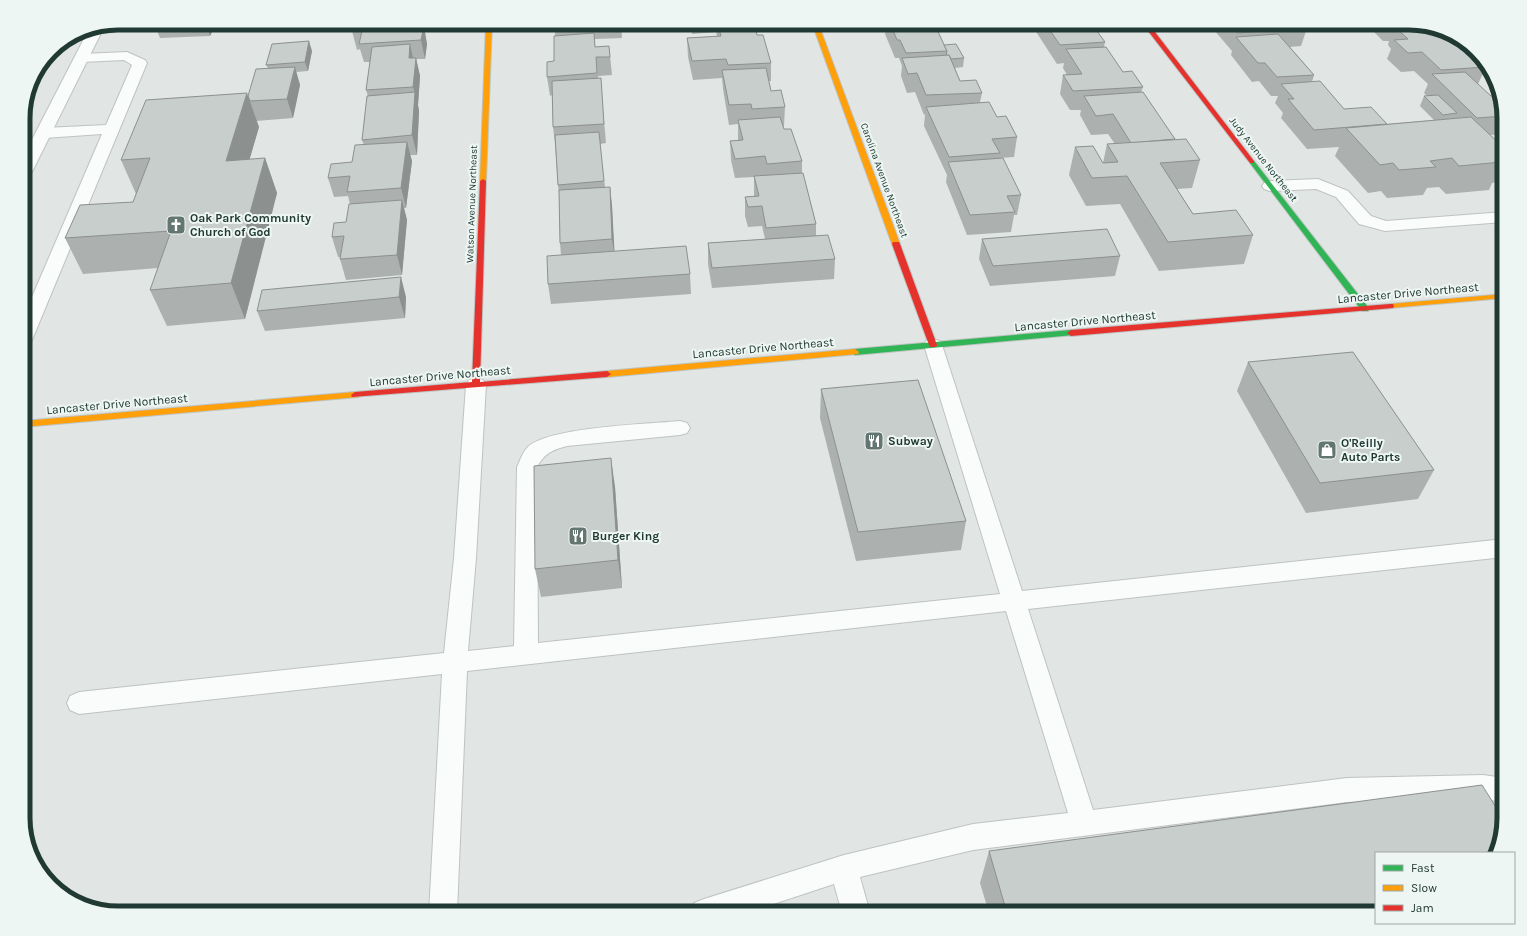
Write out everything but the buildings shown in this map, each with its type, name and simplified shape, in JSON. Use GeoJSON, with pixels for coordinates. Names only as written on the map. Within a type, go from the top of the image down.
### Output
{"type":"FeatureCollection","features":[{"type":"Feature","properties":{"kind":"street","name":"Watson Avenue Northeast"},"geometry":{"type":"LineString","coordinates":[[476,385],[488,30]]}},
{"type":"Feature","properties":{"kind":"street","name":"Carolina Avenue Northeast"},"geometry":{"type":"LineString","coordinates":[[818,30],[933,345]]}},
{"type":"Feature","properties":{"kind":"street","name":"Judy Avenue Northeast"},"geometry":{"type":"LineString","coordinates":[[1150,30],[1365,309]]}},
{"type":"Feature","properties":{"kind":"street"},"geometry":{"type":"LineString","coordinates":[[30,160],[94,34]]}},
{"type":"Feature","properties":{"kind":"street","name":"Lancaster Drive Northeast"},"geometry":{"type":"LineString","coordinates":[[30,423],[1497,297]]}},
{"type":"Feature","properties":{"kind":"lane"},"geometry":{"type":"LineString","coordinates":[[30,324],[140,63],[126,56],[82,58]]}},
{"type":"Feature","properties":{"kind":"lane"},"geometry":{"type":"LineString","coordinates":[[44,133],[113,129]]}},
{"type":"Feature","properties":{"kind":"lane"},"geometry":{"type":"LineString","coordinates":[[1270,186],[1318,184],[1342,194],[1365,220],[1385,226],[1497,218]]}},
{"type":"Feature","properties":{"kind":"lane"},"geometry":{"type":"LineString","coordinates":[[933,345],[1084,822]]}},
{"type":"Feature","properties":{"kind":"lane"},"geometry":{"type":"LineString","coordinates":[[443,906],[455,662],[465,558],[476,385]]}},
{"type":"Feature","properties":{"kind":"lane"},"geometry":{"type":"LineString","coordinates":[[526,654],[527,467],[534,453],[547,444],[567,439],[680,428]]}},
{"type":"Feature","properties":{"kind":"lane"},"geometry":{"type":"LineString","coordinates":[[79,703],[1497,549]]}},
{"type":"Feature","properties":{"kind":"lane"},"geometry":{"type":"LineString","coordinates":[[726,906],[844,868],[972,837],[1347,790],[1484,787],[1497,789]]}},
{"type":"Feature","properties":{"kind":"lane"},"geometry":{"type":"LineString","coordinates":[[844,868],[854,906]]}},
{"type":"Feature","properties":{"kind":"traffic: fast"},"geometry":{"type":"LineString","coordinates":[[1252,162],[1365,309]]}},
{"type":"Feature","properties":{"kind":"traffic: fast"},"geometry":{"type":"LineString","coordinates":[[855,352],[1071,333]]}},
{"type":"Feature","properties":{"kind":"traffic: slow"},"geometry":{"type":"LineString","coordinates":[[483,181],[489,30]]}},
{"type":"Feature","properties":{"kind":"traffic: slow"},"geometry":{"type":"LineString","coordinates":[[818,30],[896,244]]}},
{"type":"Feature","properties":{"kind":"traffic: slow"},"geometry":{"type":"LineString","coordinates":[[1390,306],[1497,297]]}},
{"type":"Feature","properties":{"kind":"traffic: slow"},"geometry":{"type":"LineString","coordinates":[[607,374],[855,352]]}},
{"type":"Feature","properties":{"kind":"traffic: slow"},"geometry":{"type":"LineString","coordinates":[[30,423],[355,395]]}},
{"type":"Feature","properties":{"kind":"traffic: jam"},"geometry":{"type":"LineString","coordinates":[[1150,30],[1252,162]]}},
{"type":"Feature","properties":{"kind":"traffic: jam"},"geometry":{"type":"LineString","coordinates":[[476,385],[483,181]]}},
{"type":"Feature","properties":{"kind":"traffic: jam"},"geometry":{"type":"LineString","coordinates":[[896,244],[933,345]]}},
{"type":"Feature","properties":{"kind":"traffic: jam"},"geometry":{"type":"LineString","coordinates":[[1071,333],[1390,306]]}},
{"type":"Feature","properties":{"kind":"traffic: jam"},"geometry":{"type":"LineString","coordinates":[[355,395],[607,374]]}},
{"type":"Feature","properties":{"kind":"place","name":"Oak Park Community Church of God"},"geometry":{"type":"Point","coordinates":[176,225]}},
{"type":"Feature","properties":{"kind":"place","name":"Subway"},"geometry":{"type":"Point","coordinates":[874,441]}},
{"type":"Feature","properties":{"kind":"place","name":"O'Reilly Auto Parts"},"geometry":{"type":"Point","coordinates":[1327,450]}},
{"type":"Feature","properties":{"kind":"place","name":"Burger King"},"geometry":{"type":"Point","coordinates":[578,536]}}]}
